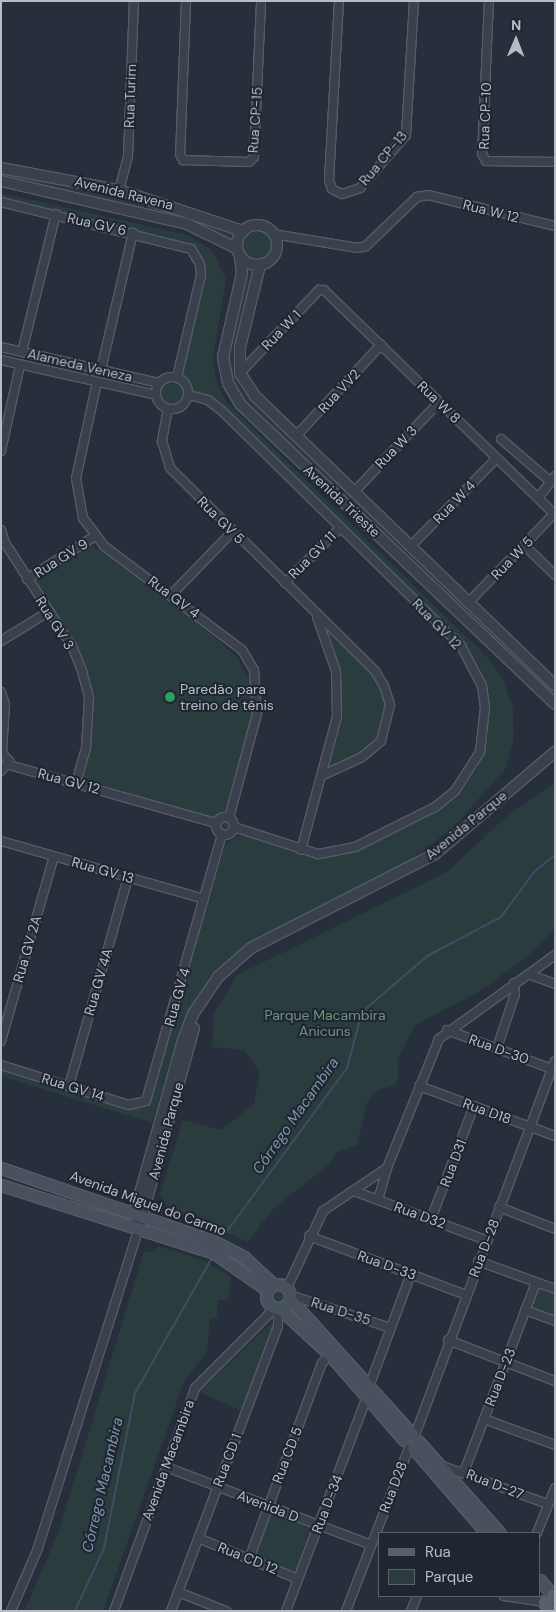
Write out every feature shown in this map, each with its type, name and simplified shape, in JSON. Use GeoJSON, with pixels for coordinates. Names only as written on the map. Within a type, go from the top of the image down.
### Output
{"type":"FeatureCollection","features":[{"type":"Feature","properties":{"kind":"main road","name":"Avenida Miguel do Carmo"},"geometry":{"type":"LineString","coordinates":[[1,1168],[139,1213],[244,1257],[271,1287]]}},
{"type":"Feature","properties":{"kind":"main road"},"geometry":{"type":"LineString","coordinates":[[1,1173],[38,1179]]}},
{"type":"Feature","properties":{"kind":"main road","name":"Avenida Miguel do Carmo"},"geometry":{"type":"LineString","coordinates":[[1,1185],[214,1253],[271,1287]]}},
{"type":"Feature","properties":{"kind":"main road"},"geometry":{"type":"LineString","coordinates":[[485,1532],[412,1441],[370,1384],[289,1294],[271,1287],[266,1301],[278,1309],[330,1355],[367,1397],[412,1441],[440,1465],[499,1532]]}},
{"type":"Feature","properties":{"kind":"main road"},"geometry":{"type":"LineString","coordinates":[[278,1309],[289,1294]]}},
{"type":"Feature","properties":{"kind":"main road"},"geometry":{"type":"LineString","coordinates":[[541,1582],[550,1601]]}},
{"type":"Feature","properties":{"kind":"street","name":"Rua Turim"},"geometry":{"type":"LineString","coordinates":[[119,190],[128,156],[134,1]]}},
{"type":"Feature","properties":{"kind":"street","name":"Rua CP-15"},"geometry":{"type":"LineString","coordinates":[[186,1],[180,154],[183,160],[249,162],[254,157],[261,1]]}},
{"type":"Feature","properties":{"kind":"street","name":"Rua CP-13"},"geometry":{"type":"LineString","coordinates":[[339,1],[329,180],[332,188],[342,194],[360,188],[406,135],[414,1]]}},
{"type":"Feature","properties":{"kind":"street","name":"Rua CP-10"},"geometry":{"type":"LineString","coordinates":[[489,1],[482,154],[486,161],[555,162]]}},
{"type":"Feature","properties":{"kind":"street","name":"Avenida Ravena"},"geometry":{"type":"LineString","coordinates":[[1,168],[119,190],[242,231]]}},
{"type":"Feature","properties":{"kind":"street","name":"Avenida Ravena"},"geometry":{"type":"LineString","coordinates":[[1,181],[187,224],[238,252]]}},
{"type":"Feature","properties":{"kind":"street","name":"Rua W 12"},"geometry":{"type":"LineString","coordinates":[[273,234],[358,248],[366,246],[417,197],[428,195],[555,226]]}},
{"type":"Feature","properties":{"kind":"street","name":"Rua GV 6"},"geometry":{"type":"LineString","coordinates":[[1,202],[133,232],[191,249],[200,264],[201,275],[177,378]]}},
{"type":"Feature","properties":{"kind":"street"},"geometry":{"type":"LineString","coordinates":[[22,352],[56,214]]}},
{"type":"Feature","properties":{"kind":"street"},"geometry":{"type":"LineString","coordinates":[[240,373],[240,347],[260,265],[275,253],[273,234],[262,226],[242,231],[238,252],[260,265]]}},
{"type":"Feature","properties":{"kind":"street"},"geometry":{"type":"LineString","coordinates":[[101,370],[133,232]]}},
{"type":"Feature","properties":{"kind":"street","name":"Avenida Trieste"},"geometry":{"type":"LineString","coordinates":[[238,252],[242,273],[223,357],[228,383],[236,399],[555,704]]}},
{"type":"Feature","properties":{"kind":"street","name":"Rua W 1"},"geometry":{"type":"LineString","coordinates":[[240,373],[319,290],[324,290]]}},
{"type":"Feature","properties":{"kind":"street","name":"Rua W 8"},"geometry":{"type":"LineString","coordinates":[[324,290],[554,514]]}},
{"type":"Feature","properties":{"kind":"street","name":"Rua VV2"},"geometry":{"type":"LineString","coordinates":[[296,436],[381,345]]}},
{"type":"Feature","properties":{"kind":"street","name":"Alameda Veneza"},"geometry":{"type":"LineString","coordinates":[[1,347],[159,383]]}},
{"type":"Feature","properties":{"kind":"street","name":"Alameda Veneza"},"geometry":{"type":"LineString","coordinates":[[1,360],[156,396]]}},
{"type":"Feature","properties":{"kind":"street"},"geometry":{"type":"LineString","coordinates":[[58,373],[61,361]]}},
{"type":"Feature","properties":{"kind":"street"},"geometry":{"type":"LineString","coordinates":[[1,451],[20,365]]}},
{"type":"Feature","properties":{"kind":"street","name":"Avenida Trieste"},"geometry":{"type":"LineString","coordinates":[[240,373],[254,396],[555,686]]}},
{"type":"Feature","properties":{"kind":"street"},"geometry":{"type":"LineString","coordinates":[[177,378],[186,384],[189,395],[182,406],[168,409],[156,396],[159,383],[177,378]]}},
{"type":"Feature","properties":{"kind":"street","name":"Rua GV 4"},"geometry":{"type":"LineString","coordinates":[[97,382],[76,478],[83,518],[95,536],[242,650],[254,670],[258,714],[230,818]]}},
{"type":"Feature","properties":{"kind":"street","name":"Rua GV 12"},"geometry":{"type":"LineString","coordinates":[[189,395],[208,400],[221,410],[461,646],[482,686],[485,730],[480,752],[455,791],[434,807],[337,854],[301,850],[234,827]]}},
{"type":"Feature","properties":{"kind":"street","name":"Rua W 3"},"geometry":{"type":"LineString","coordinates":[[354,492],[439,402]]}},
{"type":"Feature","properties":{"kind":"street","name":"Rua GV 5"},"geometry":{"type":"LineString","coordinates":[[168,409],[162,441],[170,468],[232,532],[375,671],[390,705],[381,741],[362,757],[323,775]]}},
{"type":"Feature","properties":{"kind":"street"},"geometry":{"type":"LineString","coordinates":[[501,439],[553,479],[538,498]]}},
{"type":"Feature","properties":{"kind":"street","name":"Rua W 4"},"geometry":{"type":"LineString","coordinates":[[410,547],[497,458]]}},
{"type":"Feature","properties":{"kind":"street","name":"Rua W 5"},"geometry":{"type":"LineString","coordinates":[[468,603],[554,514]]}},
{"type":"Feature","properties":{"kind":"street","name":"Rua GV 11"},"geometry":{"type":"LineString","coordinates":[[284,583],[340,528]]}},
{"type":"Feature","properties":{"kind":"street","name":"Rua GV 3"},"geometry":{"type":"LineString","coordinates":[[1,530],[27,579],[72,646],[89,698],[86,748],[76,782]]}},
{"type":"Feature","properties":{"kind":"street"},"geometry":{"type":"LineString","coordinates":[[172,594],[232,532]]}},
{"type":"Feature","properties":{"kind":"street","name":"Rua GV 9"},"geometry":{"type":"LineString","coordinates":[[27,579],[95,536]]}},
{"type":"Feature","properties":{"kind":"street"},"geometry":{"type":"LineString","coordinates":[[524,545],[555,575]]}},
{"type":"Feature","properties":{"kind":"street"},"geometry":{"type":"LineString","coordinates":[[1,641],[48,612]]}},
{"type":"Feature","properties":{"kind":"street","name":"Rua GV 5"},"geometry":{"type":"LineString","coordinates":[[301,850],[323,775],[337,717],[336,671],[316,614]]}},
{"type":"Feature","properties":{"kind":"street"},"geometry":{"type":"LineString","coordinates":[[1,692],[5,705],[1,752],[9,765],[1,771]]}},
{"type":"Feature","properties":{"kind":"street","name":"Avenida Parque"},"geometry":{"type":"LineString","coordinates":[[139,1228],[139,1213],[183,1040],[193,1014],[218,977],[251,948],[435,854],[555,752]]}},
{"type":"Feature","properties":{"kind":"street","name":"Avenida Parque"},"geometry":{"type":"LineString","coordinates":[[139,1213],[192,1034],[202,1010],[225,978],[248,957],[440,856],[555,758]]}},
{"type":"Feature","properties":{"kind":"street","name":"Rua GV 12"},"geometry":{"type":"LineString","coordinates":[[9,765],[76,782],[216,823]]}},
{"type":"Feature","properties":{"kind":"street"},"geometry":{"type":"LineString","coordinates":[[230,818],[234,827],[222,835],[216,823],[230,818]]}},
{"type":"Feature","properties":{"kind":"street","name":"Rua GV 4"},"geometry":{"type":"LineString","coordinates":[[146,1101],[222,835]]}},
{"type":"Feature","properties":{"kind":"street","name":"Rua GV 13"},"geometry":{"type":"LineString","coordinates":[[1,841],[204,899]]}},
{"type":"Feature","properties":{"kind":"street","name":"Rua GV 2A"},"geometry":{"type":"LineString","coordinates":[[1,1041],[54,856]]}},
{"type":"Feature","properties":{"kind":"street","name":"Rua GV 4A"},"geometry":{"type":"LineString","coordinates":[[69,1086],[128,877]]}},
{"type":"Feature","properties":{"kind":"street"},"geometry":{"type":"LineString","coordinates":[[378,1200],[387,1168],[433,1049],[447,1030],[555,955]]}},
{"type":"Feature","properties":{"kind":"street"},"geometry":{"type":"LineString","coordinates":[[528,974],[555,984]]}},
{"type":"Feature","properties":{"kind":"street"},"geometry":{"type":"LineString","coordinates":[[497,1048],[516,994],[514,983]]}},
{"type":"Feature","properties":{"kind":"street","name":"Rua D-30"},"geometry":{"type":"LineString","coordinates":[[447,1030],[553,1065]]}},
{"type":"Feature","properties":{"kind":"street","name":"Rua GV 14"},"geometry":{"type":"LineString","coordinates":[[1,1065],[130,1105],[146,1101]]}},
{"type":"Feature","properties":{"kind":"street","name":"Rua D-28"},"geometry":{"type":"LineString","coordinates":[[412,1441],[448,1340],[553,1065]]}},
{"type":"Feature","properties":{"kind":"street","name":"Rua D18"},"geometry":{"type":"LineString","coordinates":[[419,1086],[555,1136]]}},
{"type":"Feature","properties":{"kind":"street","name":"Rua D31"},"geometry":{"type":"LineString","coordinates":[[431,1219],[474,1106]]}},
{"type":"Feature","properties":{"kind":"street"},"geometry":{"type":"LineString","coordinates":[[289,1294],[309,1236],[323,1211],[387,1168]]}},
{"type":"Feature","properties":{"kind":"street","name":"Rua D32"},"geometry":{"type":"LineString","coordinates":[[354,1191],[486,1240]]}},
{"type":"Feature","properties":{"kind":"street"},"geometry":{"type":"LineString","coordinates":[[499,1207],[554,1227]]}},
{"type":"Feature","properties":{"kind":"street"},"geometry":{"type":"LineString","coordinates":[[11,1611],[37,1551],[139,1228]]}},
{"type":"Feature","properties":{"kind":"street","name":"Rua D-33"},"geometry":{"type":"LineString","coordinates":[[309,1236],[466,1295]]}},
{"type":"Feature","properties":{"kind":"street"},"geometry":{"type":"LineString","coordinates":[[478,1261],[555,1289]]}},
{"type":"Feature","properties":{"kind":"street"},"geometry":{"type":"LineString","coordinates":[[370,1384],[411,1274]]}},
{"type":"Feature","properties":{"kind":"street","name":"Rua D-23"},"geometry":{"type":"LineString","coordinates":[[464,1472],[536,1282]]}},
{"type":"Feature","properties":{"kind":"street","name":"Rua D-35"},"geometry":{"type":"LineString","coordinates":[[289,1294],[391,1328]]}},
{"type":"Feature","properties":{"kind":"street","name":"Avenida Macambira"},"geometry":{"type":"LineString","coordinates":[[114,1611],[195,1388],[278,1309]]}},
{"type":"Feature","properties":{"kind":"street","name":"Rua CD 1"},"geometry":{"type":"LineString","coordinates":[[171,1611],[278,1327],[278,1309]]}},
{"type":"Feature","properties":{"kind":"street"},"geometry":{"type":"LineString","coordinates":[[525,1310],[555,1321]]}},
{"type":"Feature","properties":{"kind":"street"},"geometry":{"type":"LineString","coordinates":[[448,1340],[555,1381]]}},
{"type":"Feature","properties":{"kind":"street","name":"Rua CD 5"},"geometry":{"type":"LineString","coordinates":[[249,1559],[322,1363],[330,1355]]}},
{"type":"Feature","properties":{"kind":"street","name":"Rua D-34"},"geometry":{"type":"LineString","coordinates":[[286,1611],[367,1397]]}},
{"type":"Feature","properties":{"kind":"street"},"geometry":{"type":"LineString","coordinates":[[484,1418],[555,1445]]}},
{"type":"Feature","properties":{"kind":"street","name":"Rua D28"},"geometry":{"type":"LineString","coordinates":[[346,1611],[370,1545],[412,1441]]}},
{"type":"Feature","properties":{"kind":"street","name":"Rua D-27"},"geometry":{"type":"LineString","coordinates":[[440,1465],[464,1472],[548,1504]]}},
{"type":"Feature","properties":{"kind":"street","name":"Avenida D"},"geometry":{"type":"LineString","coordinates":[[166,1467],[370,1545]]}},
{"type":"Feature","properties":{"kind":"street"},"geometry":{"type":"LineString","coordinates":[[537,1532],[555,1488]]}},
{"type":"Feature","properties":{"kind":"street","name":"Rua CD 12"},"geometry":{"type":"LineString","coordinates":[[198,1538],[298,1579]]}},
{"type":"Feature","properties":{"kind":"street"},"geometry":{"type":"LineString","coordinates":[[178,1592],[226,1611]]}},
{"type":"Feature","properties":{"kind":"street"},"geometry":{"type":"LineString","coordinates":[[411,1611],[417,1597]]}},
{"type":"Feature","properties":{"kind":"street"},"geometry":{"type":"LineString","coordinates":[[513,1597],[550,1601]]}},
{"type":"Feature","properties":{"kind":"green space"},"geometry":{"type":"Polygon","coordinates":[[[1,173],[172,210],[237,233],[233,241],[171,215],[1,178],[1,173]]]}},
{"type":"Feature","properties":{"kind":"green space"},"geometry":{"type":"Polygon","coordinates":[[[1,193],[187,235],[212,250],[226,279],[213,357],[216,381],[227,403],[488,658],[504,681],[513,709],[514,739],[505,769],[454,827],[409,861],[249,942],[210,976],[181,1025],[152,1123],[1,1076],[1,1070],[129,1109],[144,1106],[149,1101],[225,845],[239,835],[312,856],[341,856],[436,812],[460,793],[478,767],[488,737],[488,697],[479,668],[462,644],[204,395],[192,392],[181,375],[205,272],[192,247],[1,199],[1,193]]]}},
{"type":"Feature","properties":{"kind":"green space"},"geometry":{"type":"Polygon","coordinates":[[[257,230],[268,234],[272,245],[268,256],[257,260],[246,256],[242,245],[246,234],[257,230]]]}},
{"type":"Feature","properties":{"kind":"green space"},"geometry":{"type":"Polygon","coordinates":[[[247,269],[253,270],[233,360],[241,389],[555,692],[555,699],[242,398],[228,366],[247,269]]]}},
{"type":"Feature","properties":{"kind":"green space"},"geometry":{"type":"Polygon","coordinates":[[[172,382],[180,385],[183,393],[180,401],[172,404],[164,401],[161,393],[164,385],[172,382]]]}},
{"type":"Feature","properties":{"kind":"green space"},"geometry":{"type":"Polygon","coordinates":[[[92,545],[205,629],[236,656],[251,683],[255,714],[227,811],[213,818],[80,779],[87,757],[87,675],[71,636],[36,580],[92,545]]]}},
{"type":"Feature","properties":{"kind":"green space"},"geometry":{"type":"Polygon","coordinates":[[[321,622],[374,672],[388,705],[379,740],[335,768],[328,767],[337,734],[339,687],[321,622]]]}},
{"type":"Feature","properties":{"kind":"green space","name":"Parque Macambira Anicuns"},"geometry":{"type":"Polygon","coordinates":[[[555,783],[555,928],[532,953],[480,991],[415,1025],[398,1058],[398,1079],[393,1086],[378,1090],[367,1102],[357,1145],[337,1152],[328,1165],[271,1211],[248,1242],[168,1208],[160,1194],[183,1120],[221,1130],[254,1104],[260,1072],[244,1050],[212,1047],[214,1013],[237,975],[447,872],[507,816],[555,783]]]}},
{"type":"Feature","properties":{"kind":"green space"},"geometry":{"type":"Polygon","coordinates":[[[225,819],[230,821],[232,826],[230,831],[225,833],[220,831],[218,826],[220,821],[225,819]]]}},
{"type":"Feature","properties":{"kind":"green space"},"geometry":{"type":"Polygon","coordinates":[[[158,1246],[205,1261],[231,1277],[228,1300],[218,1300],[217,1318],[210,1319],[207,1352],[184,1382],[103,1611],[24,1611],[58,1534],[144,1251],[153,1252],[158,1246]]]}},
{"type":"Feature","properties":{"kind":"green space"},"geometry":{"type":"Polygon","coordinates":[[[537,1285],[555,1291],[555,1318],[528,1308],[537,1285]]]}},
{"type":"Feature","properties":{"kind":"green space"},"geometry":{"type":"Polygon","coordinates":[[[275,1288],[281,1288],[286,1293],[284,1302],[275,1304],[270,1299],[270,1293],[275,1288]]]}},
{"type":"Feature","properties":{"kind":"green space"},"geometry":{"type":"Polygon","coordinates":[[[276,1318],[242,1411],[199,1392],[276,1318]]]}},
{"type":"Feature","properties":{"kind":"green space"},"geometry":{"type":"Polygon","coordinates":[[[270,1509],[314,1526],[295,1574],[251,1558],[270,1509]]]}},
{"type":"Feature","properties":{"kind":"waterway","name":"Córrego Macambira"},"geometry":{"type":"LineString","coordinates":[[225,1234],[347,1068],[362,1012],[427,956],[501,917],[534,872],[555,855]]}},
{"type":"Feature","properties":{"kind":"waterway","name":"Córrego Macambira"},"geometry":{"type":"LineString","coordinates":[[75,1611],[104,1548],[135,1393],[211,1260]]}},
{"type":"Feature","properties":{"kind":"place","name":"Paredão para treino de tênis"},"geometry":{"type":"Point","coordinates":[170,697]}}]}
